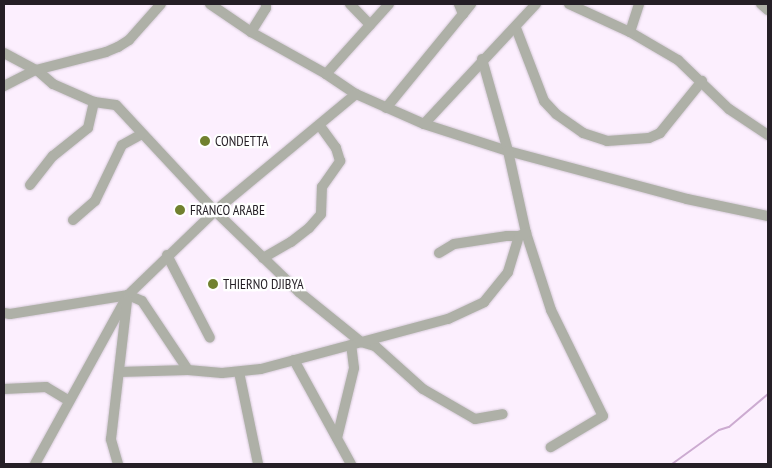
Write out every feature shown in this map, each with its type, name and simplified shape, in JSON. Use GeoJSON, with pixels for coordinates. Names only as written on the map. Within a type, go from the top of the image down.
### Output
{"type":"FeatureCollection","features":[{"type":"Feature","properties":{"kind":"street"},"geometry":{"type":"LineString","coordinates":[[4,86],[36,70],[106,52],[118,46],[129,40],[161,4]]}},
{"type":"Feature","properties":{"kind":"street"},"geometry":{"type":"LineString","coordinates":[[210,4],[251,32],[326,74],[356,94],[424,124],[508,150],[687,199],[768,216]]}},
{"type":"Feature","properties":{"kind":"street"},"geometry":{"type":"LineString","coordinates":[[251,32],[266,8],[266,4]]}},
{"type":"Feature","properties":{"kind":"street"},"geometry":{"type":"LineString","coordinates":[[350,4],[370,25]]}},
{"type":"Feature","properties":{"kind":"street"},"geometry":{"type":"LineString","coordinates":[[326,74],[389,4]]}},
{"type":"Feature","properties":{"kind":"street"},"geometry":{"type":"LineString","coordinates":[[459,4],[463,14]]}},
{"type":"Feature","properties":{"kind":"street"},"geometry":{"type":"LineString","coordinates":[[386,108],[471,4]]}},
{"type":"Feature","properties":{"kind":"street"},"geometry":{"type":"LineString","coordinates":[[424,124],[482,60],[516,28],[536,4]]}},
{"type":"Feature","properties":{"kind":"street"},"geometry":{"type":"LineString","coordinates":[[569,4],[630,32],[678,60],[729,109],[768,135]]}},
{"type":"Feature","properties":{"kind":"street"},"geometry":{"type":"LineString","coordinates":[[630,32],[639,4]]}},
{"type":"Feature","properties":{"kind":"street"},"geometry":{"type":"LineString","coordinates":[[761,4],[768,10]]}},
{"type":"Feature","properties":{"kind":"street"},"geometry":{"type":"LineString","coordinates":[[516,28],[544,101],[556,114],[583,133],[607,141],[649,138],[660,133],[702,81]]}},
{"type":"Feature","properties":{"kind":"street"},"geometry":{"type":"LineString","coordinates":[[4,53],[36,70],[53,84],[94,102],[116,105],[215,211],[356,344],[375,346],[423,390],[475,419],[503,414]]}},
{"type":"Feature","properties":{"kind":"street"},"geometry":{"type":"LineString","coordinates":[[482,60],[508,150],[523,235],[551,310],[603,416],[551,447]]}},
{"type":"Feature","properties":{"kind":"street"},"geometry":{"type":"LineString","coordinates":[[35,464],[128,295],[167,255],[215,211],[320,126],[356,94]]}},
{"type":"Feature","properties":{"kind":"street"},"geometry":{"type":"LineString","coordinates":[[30,185],[53,156],[88,128],[94,102]]}},
{"type":"Feature","properties":{"kind":"street"},"geometry":{"type":"LineString","coordinates":[[263,258],[292,242],[309,228],[321,214],[322,187],[340,161],[336,148],[320,126]]}},
{"type":"Feature","properties":{"kind":"street"},"geometry":{"type":"LineString","coordinates":[[73,220],[95,201],[122,145],[142,134]]}},
{"type":"Feature","properties":{"kind":"street"},"geometry":{"type":"LineString","coordinates":[[439,253],[454,244],[523,235]]}},
{"type":"Feature","properties":{"kind":"street"},"geometry":{"type":"LineString","coordinates":[[119,372],[188,370],[222,374],[261,370],[448,319],[484,302],[508,272],[523,235]]}},
{"type":"Feature","properties":{"kind":"street"},"geometry":{"type":"LineString","coordinates":[[167,255],[210,338]]}},
{"type":"Feature","properties":{"kind":"street"},"geometry":{"type":"LineString","coordinates":[[118,464],[111,439],[128,295]]}},
{"type":"Feature","properties":{"kind":"street"},"geometry":{"type":"LineString","coordinates":[[4,313],[10,314],[128,295],[142,301],[188,370]]}},
{"type":"Feature","properties":{"kind":"street"},"geometry":{"type":"LineString","coordinates":[[337,438],[354,368],[356,344]]}},
{"type":"Feature","properties":{"kind":"street"},"geometry":{"type":"LineString","coordinates":[[294,360],[351,464]]}},
{"type":"Feature","properties":{"kind":"street"},"geometry":{"type":"LineString","coordinates":[[239,372],[258,464]]}},
{"type":"Feature","properties":{"kind":"street"},"geometry":{"type":"LineString","coordinates":[[4,389],[46,387],[69,401]]}},
{"type":"Feature","properties":{"kind":"waterway"},"geometry":{"type":"LineString","coordinates":[[672,464],[719,430],[729,427],[768,394]]}},
{"type":"Feature","properties":{"kind":"place","name":"CONDETTA"},"geometry":{"type":"Point","coordinates":[205,141]}},
{"type":"Feature","properties":{"kind":"place","name":"FRANCO ARABE"},"geometry":{"type":"Point","coordinates":[180,210]}},
{"type":"Feature","properties":{"kind":"place","name":"THIERNO DJIBYA"},"geometry":{"type":"Point","coordinates":[213,284]}}]}
